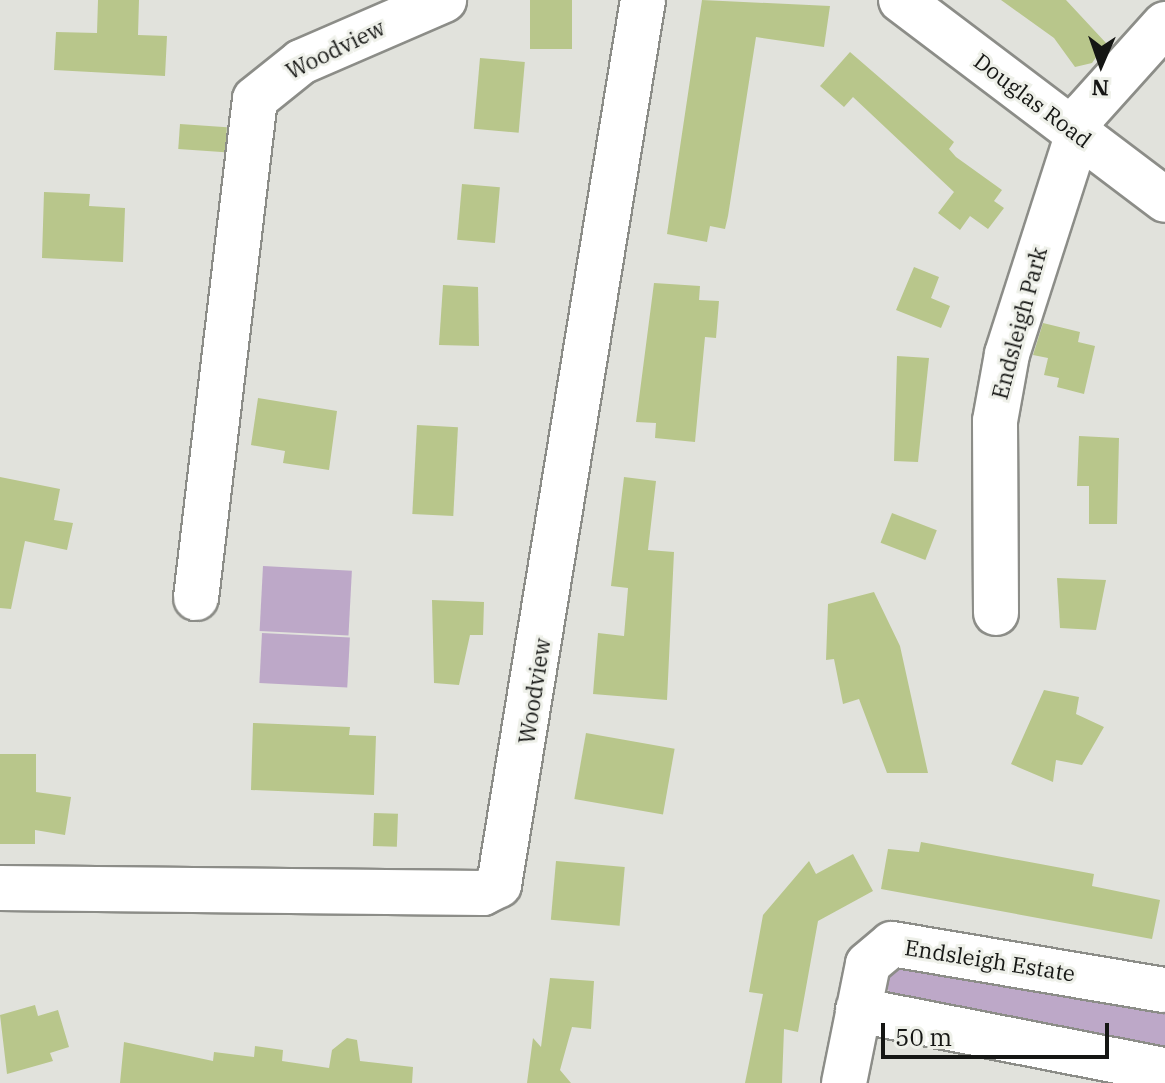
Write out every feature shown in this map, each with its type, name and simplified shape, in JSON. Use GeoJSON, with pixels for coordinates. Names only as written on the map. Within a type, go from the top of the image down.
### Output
{"type":"FeatureCollection","features":[{"type":"Feature","properties":{"kind":"street","name":"Woodview"},"geometry":{"type":"LineString","coordinates":[[196,598],[255,99],[301,62],[444,0]]}},
{"type":"Feature","properties":{"kind":"street","name":"Woodview"},"geometry":{"type":"LineString","coordinates":[[0,888],[483,893],[499,885],[643,0]]}},
{"type":"Feature","properties":{"kind":"street","name":"Douglas Road"},"geometry":{"type":"LineString","coordinates":[[901,0],[1165,200]]}},
{"type":"Feature","properties":{"kind":"street","name":"Endsleigh Park"},"geometry":{"type":"LineString","coordinates":[[996,613],[998,388],[1084,114],[1165,24]]}},
{"type":"Feature","properties":{"kind":"street","name":"Endsleigh Estate"},"geometry":{"type":"LineString","coordinates":[[844,1083],[868,964],[892,944],[1165,990]]}},
{"type":"Feature","properties":{"kind":"street"},"geometry":{"type":"LineString","coordinates":[[858,1010],[1165,1070]]}},
{"type":"Feature","properties":{"kind":"shaded area"},"geometry":{"type":"Polygon","coordinates":[[[263,566],[352,571],[348,636],[260,631],[263,566]]]}},
{"type":"Feature","properties":{"kind":"shaded area"},"geometry":{"type":"Polygon","coordinates":[[[262,633],[350,638],[347,688],[259,683],[262,633]]]}},
{"type":"Feature","properties":{"kind":"shaded area"},"geometry":{"type":"Polygon","coordinates":[[[898,964],[1165,1010],[1165,1055],[892,1001],[885,980],[898,964]]]}},
{"type":"Feature","properties":{"kind":"building"},"geometry":{"type":"Polygon","coordinates":[[[98,0],[139,0],[138,35],[167,36],[165,76],[54,70],[56,32],[97,33],[98,0]]]}},
{"type":"Feature","properties":{"kind":"building"},"geometry":{"type":"Polygon","coordinates":[[[530,0],[572,0],[572,49],[530,49],[530,0]]]}},
{"type":"Feature","properties":{"kind":"building"},"geometry":{"type":"Polygon","coordinates":[[[702,0],[830,6],[824,47],[756,37],[725,229],[710,226],[707,242],[667,234],[702,0]]]}},
{"type":"Feature","properties":{"kind":"building"},"geometry":{"type":"Polygon","coordinates":[[[1001,0],[1066,0],[1106,43],[1092,63],[1075,67],[1054,38],[1001,0]]]}},
{"type":"Feature","properties":{"kind":"building"},"geometry":{"type":"Polygon","coordinates":[[[850,52],[954,142],[949,149],[956,157],[1002,190],[994,201],[1004,208],[988,229],[970,216],[960,230],[938,213],[954,192],[853,97],[844,107],[820,86],[850,52]]]}},
{"type":"Feature","properties":{"kind":"building"},"geometry":{"type":"Polygon","coordinates":[[[480,58],[525,62],[519,133],[474,129],[480,58]]]}},
{"type":"Feature","properties":{"kind":"building"},"geometry":{"type":"Polygon","coordinates":[[[180,124],[227,127],[225,152],[178,149],[180,124]]]}},
{"type":"Feature","properties":{"kind":"building"},"geometry":{"type":"Polygon","coordinates":[[[462,184],[500,187],[495,243],[457,240],[462,184]]]}},
{"type":"Feature","properties":{"kind":"building"},"geometry":{"type":"Polygon","coordinates":[[[44,192],[90,194],[89,206],[125,208],[123,262],[42,258],[44,192]]]}},
{"type":"Feature","properties":{"kind":"building"},"geometry":{"type":"Polygon","coordinates":[[[914,267],[939,277],[931,298],[950,306],[941,328],[896,310],[914,267]]]}},
{"type":"Feature","properties":{"kind":"building"},"geometry":{"type":"Polygon","coordinates":[[[654,283],[700,286],[699,300],[719,301],[716,338],[705,337],[695,442],[655,438],[656,423],[636,422],[654,283]]]}},
{"type":"Feature","properties":{"kind":"building"},"geometry":{"type":"Polygon","coordinates":[[[443,285],[478,287],[479,346],[439,345],[443,285]]]}},
{"type":"Feature","properties":{"kind":"building"},"geometry":{"type":"Polygon","coordinates":[[[1043,323],[1080,332],[1078,342],[1095,346],[1084,394],[1057,387],[1059,378],[1044,375],[1048,358],[1033,355],[1043,323]]]}},
{"type":"Feature","properties":{"kind":"building"},"geometry":{"type":"Polygon","coordinates":[[[897,356],[929,358],[918,462],[894,461],[897,356]]]}},
{"type":"Feature","properties":{"kind":"building"},"geometry":{"type":"Polygon","coordinates":[[[258,398],[337,411],[329,470],[283,463],[285,451],[251,445],[258,398]]]}},
{"type":"Feature","properties":{"kind":"building"},"geometry":{"type":"Polygon","coordinates":[[[417,425],[458,427],[453,516],[412,514],[417,425]]]}},
{"type":"Feature","properties":{"kind":"building"},"geometry":{"type":"Polygon","coordinates":[[[1079,436],[1119,438],[1117,524],[1089,524],[1089,486],[1077,486],[1079,436]]]}},
{"type":"Feature","properties":{"kind":"building"},"geometry":{"type":"Polygon","coordinates":[[[0,477],[60,489],[54,520],[73,523],[67,550],[25,541],[11,609],[0,608],[0,477]]]}},
{"type":"Feature","properties":{"kind":"building"},"geometry":{"type":"Polygon","coordinates":[[[624,477],[656,481],[648,550],[674,552],[667,700],[593,694],[598,633],[624,636],[628,588],[611,586],[624,477]]]}},
{"type":"Feature","properties":{"kind":"building"},"geometry":{"type":"Polygon","coordinates":[[[892,513],[937,530],[925,560],[881,543],[892,513]]]}},
{"type":"Feature","properties":{"kind":"building"},"geometry":{"type":"Polygon","coordinates":[[[1057,578],[1106,580],[1096,630],[1060,628],[1057,578]]]}},
{"type":"Feature","properties":{"kind":"building"},"geometry":{"type":"Polygon","coordinates":[[[874,592],[900,646],[928,773],[887,773],[859,699],[843,704],[834,659],[826,660],[828,604],[874,592]]]}},
{"type":"Feature","properties":{"kind":"building"},"geometry":{"type":"Polygon","coordinates":[[[432,600],[484,602],[483,635],[470,635],[459,685],[434,683],[432,600]]]}},
{"type":"Feature","properties":{"kind":"building"},"geometry":{"type":"Polygon","coordinates":[[[1044,690],[1079,697],[1076,714],[1104,727],[1082,765],[1056,760],[1053,782],[1011,764],[1044,690]]]}},
{"type":"Feature","properties":{"kind":"building"},"geometry":{"type":"Polygon","coordinates":[[[253,723],[350,727],[349,735],[376,736],[374,795],[251,790],[253,723]]]}},
{"type":"Feature","properties":{"kind":"building"},"geometry":{"type":"Polygon","coordinates":[[[586,733],[675,749],[663,815],[574,799],[586,733]]]}},
{"type":"Feature","properties":{"kind":"building"},"geometry":{"type":"Polygon","coordinates":[[[0,754],[36,754],[36,792],[71,797],[65,835],[35,830],[35,844],[0,844],[0,754]]]}},
{"type":"Feature","properties":{"kind":"building"},"geometry":{"type":"Polygon","coordinates":[[[374,813],[398,814],[397,847],[373,846],[374,813]]]}},
{"type":"Feature","properties":{"kind":"building"},"geometry":{"type":"Polygon","coordinates":[[[921,842],[1094,874],[1092,886],[1160,900],[1152,939],[881,889],[888,849],[919,852],[921,842]]]}},
{"type":"Feature","properties":{"kind":"building"},"geometry":{"type":"Polygon","coordinates":[[[853,854],[873,891],[818,921],[798,1032],[784,1029],[782,1083],[745,1083],[763,994],[749,992],[763,915],[809,861],[816,874],[853,854]]]}},
{"type":"Feature","properties":{"kind":"building"},"geometry":{"type":"Polygon","coordinates":[[[556,861],[625,867],[620,926],[551,920],[556,861]]]}},
{"type":"Feature","properties":{"kind":"building"},"geometry":{"type":"Polygon","coordinates":[[[550,978],[594,981],[591,1029],[572,1027],[560,1070],[571,1083],[527,1083],[533,1038],[541,1047],[550,978]]]}},
{"type":"Feature","properties":{"kind":"building"},"geometry":{"type":"Polygon","coordinates":[[[35,1005],[38,1016],[58,1010],[69,1047],[50,1053],[53,1061],[7,1074],[0,1015],[35,1005]]]}},
{"type":"Feature","properties":{"kind":"building"},"geometry":{"type":"Polygon","coordinates":[[[347,1038],[357,1040],[360,1061],[413,1067],[412,1083],[120,1083],[124,1042],[213,1061],[214,1052],[254,1057],[255,1046],[283,1050],[282,1061],[329,1068],[332,1050],[347,1038]]]}}]}
